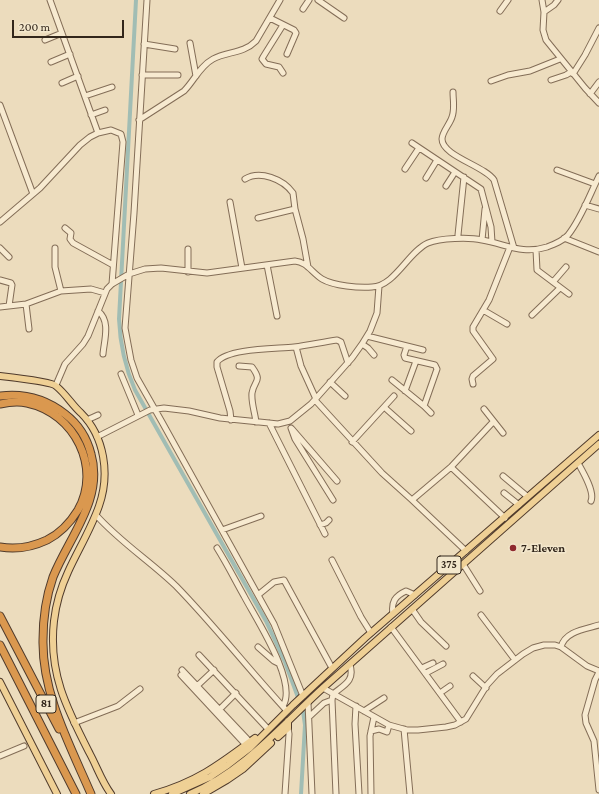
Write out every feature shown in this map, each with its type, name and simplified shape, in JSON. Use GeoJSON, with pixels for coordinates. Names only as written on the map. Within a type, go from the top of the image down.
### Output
{"type":"FeatureCollection","features":[{"type":"Feature","properties":{"kind":"highway"},"geometry":{"type":"LineString","coordinates":[[0,396],[13,395],[39,399],[68,416],[82,432],[92,458],[94,476],[92,493],[87,508],[62,557],[53,579],[45,610],[42,639],[45,672],[52,700],[63,730],[91,794]]}},
{"type":"Feature","properties":{"kind":"highway"},"geometry":{"type":"LineString","coordinates":[[0,404],[18,402],[28,403],[48,411],[62,421],[75,435],[81,447],[87,479],[84,495],[79,507],[71,520],[59,532],[44,542],[29,547],[0,547]]}},
{"type":"Feature","properties":{"kind":"highway","name":"81"},"geometry":{"type":"LineString","coordinates":[[0,616],[91,794]]}},
{"type":"Feature","properties":{"kind":"highway","name":"81"},"geometry":{"type":"LineString","coordinates":[[0,645],[76,794]]}},
{"type":"Feature","properties":{"kind":"main road"},"geometry":{"type":"LineString","coordinates":[[0,376],[56,385],[87,420],[97,437],[104,456],[105,474],[102,496],[96,515],[64,580],[54,621],[53,646],[57,675],[62,696],[74,723],[111,793]]}},
{"type":"Feature","properties":{"kind":"main road","name":"375"},"geometry":{"type":"LineString","coordinates":[[172,794],[200,782],[228,765],[250,748],[293,705],[371,633],[599,435]]}},
{"type":"Feature","properties":{"kind":"main road","name":"375"},"geometry":{"type":"LineString","coordinates":[[190,794],[217,780],[233,769],[288,725],[306,704],[384,633],[599,444]]}},
{"type":"Feature","properties":{"kind":"main road"},"geometry":{"type":"LineString","coordinates":[[371,633],[384,633]]}},
{"type":"Feature","properties":{"kind":"main road"},"geometry":{"type":"LineString","coordinates":[[0,682],[56,793]]}},
{"type":"Feature","properties":{"kind":"main road"},"geometry":{"type":"LineString","coordinates":[[203,794],[243,769],[288,725]]}},
{"type":"Feature","properties":{"kind":"main road"},"geometry":{"type":"LineString","coordinates":[[154,794],[182,785],[205,774],[268,729]]}},
{"type":"Feature","properties":{"kind":"street"},"geometry":{"type":"LineString","coordinates":[[50,0],[98,133]]}},
{"type":"Feature","properties":{"kind":"street"},"geometry":{"type":"LineString","coordinates":[[147,0],[127,275],[125,328],[129,352],[137,378],[152,410],[222,530],[274,624],[302,697]]}},
{"type":"Feature","properties":{"kind":"street"},"geometry":{"type":"LineString","coordinates":[[139,120],[184,91],[205,65],[214,58],[241,51],[251,46],[256,41],[280,0]]}},
{"type":"Feature","properties":{"kind":"street"},"geometry":{"type":"LineString","coordinates":[[303,9],[309,0]]}},
{"type":"Feature","properties":{"kind":"street"},"geometry":{"type":"LineString","coordinates":[[318,0],[344,18]]}},
{"type":"Feature","properties":{"kind":"street"},"geometry":{"type":"LineString","coordinates":[[500,11],[508,0]]}},
{"type":"Feature","properties":{"kind":"street"},"geometry":{"type":"LineString","coordinates":[[542,0],[544,12],[544,36],[560,59],[599,103]]}},
{"type":"Feature","properties":{"kind":"street"},"geometry":{"type":"LineString","coordinates":[[544,12],[558,0]]}},
{"type":"Feature","properties":{"kind":"street"},"geometry":{"type":"LineString","coordinates":[[270,18],[294,30],[296,33],[287,54]]}},
{"type":"Feature","properties":{"kind":"street"},"geometry":{"type":"LineString","coordinates":[[283,25],[262,59],[266,64],[279,67],[283,73]]}},
{"type":"Feature","properties":{"kind":"street"},"geometry":{"type":"LineString","coordinates":[[551,80],[572,73],[585,55],[599,28]]}},
{"type":"Feature","properties":{"kind":"street"},"geometry":{"type":"LineString","coordinates":[[45,40],[62,33]]}},
{"type":"Feature","properties":{"kind":"street"},"geometry":{"type":"LineString","coordinates":[[190,43],[196,76]]}},
{"type":"Feature","properties":{"kind":"street"},"geometry":{"type":"LineString","coordinates":[[144,44],[175,49]]}},
{"type":"Feature","properties":{"kind":"street"},"geometry":{"type":"LineString","coordinates":[[51,62],[70,54]]}},
{"type":"Feature","properties":{"kind":"street"},"geometry":{"type":"LineString","coordinates":[[490,81],[508,75],[530,71],[560,59]]}},
{"type":"Feature","properties":{"kind":"street"},"geometry":{"type":"LineString","coordinates":[[142,75],[178,75]]}},
{"type":"Feature","properties":{"kind":"street"},"geometry":{"type":"LineString","coordinates":[[62,83],[78,76]]}},
{"type":"Feature","properties":{"kind":"street"},"geometry":{"type":"LineString","coordinates":[[590,94],[599,82]]}},
{"type":"Feature","properties":{"kind":"street"},"geometry":{"type":"LineString","coordinates":[[85,96],[112,86]]}},
{"type":"Feature","properties":{"kind":"street"},"geometry":{"type":"LineString","coordinates":[[452,92],[454,109],[452,117],[442,137],[443,143],[456,155],[492,177],[496,183],[512,247],[489,300],[473,329],[493,359],[473,376],[473,384]]}},
{"type":"Feature","properties":{"kind":"street"},"geometry":{"type":"LineString","coordinates":[[0,105],[33,194]]}},
{"type":"Feature","properties":{"kind":"street"},"geometry":{"type":"LineString","coordinates":[[91,115],[105,110]]}},
{"type":"Feature","properties":{"kind":"street"},"geometry":{"type":"LineString","coordinates":[[0,213],[2,220],[33,194],[85,141],[98,133],[111,130],[121,134],[122,142],[113,283]]}},
{"type":"Feature","properties":{"kind":"street"},"geometry":{"type":"LineString","coordinates":[[412,143],[481,189],[485,207],[482,240]]}},
{"type":"Feature","properties":{"kind":"street"},"geometry":{"type":"LineString","coordinates":[[405,169],[419,148]]}},
{"type":"Feature","properties":{"kind":"street"},"geometry":{"type":"LineString","coordinates":[[426,178],[437,160]]}},
{"type":"Feature","properties":{"kind":"street"},"geometry":{"type":"LineString","coordinates":[[557,170],[595,184]]}},
{"type":"Feature","properties":{"kind":"street"},"geometry":{"type":"LineString","coordinates":[[446,186],[455,172]]}},
{"type":"Feature","properties":{"kind":"street"},"geometry":{"type":"LineString","coordinates":[[245,179],[254,175],[266,175],[285,186],[293,193],[295,209],[303,239],[308,267]]}},
{"type":"Feature","properties":{"kind":"street"},"geometry":{"type":"LineString","coordinates":[[56,385],[65,364],[83,344],[88,336],[105,293],[113,283],[127,275],[138,271],[153,269],[207,273],[301,261],[321,278],[329,282],[346,286],[372,288],[389,280],[420,248],[430,243],[455,239],[482,240],[528,250],[536,250],[551,246],[564,238],[574,225],[599,176]]}},
{"type":"Feature","properties":{"kind":"street"},"geometry":{"type":"LineString","coordinates":[[458,235],[464,177]]}},
{"type":"Feature","properties":{"kind":"street"},"geometry":{"type":"LineString","coordinates":[[230,202],[242,268]]}},
{"type":"Feature","properties":{"kind":"street"},"geometry":{"type":"LineString","coordinates":[[585,205],[599,209]]}},
{"type":"Feature","properties":{"kind":"street"},"geometry":{"type":"LineString","coordinates":[[485,207],[488,212],[491,227],[492,242]]}},
{"type":"Feature","properties":{"kind":"street"},"geometry":{"type":"LineString","coordinates":[[258,218],[295,209]]}},
{"type":"Feature","properties":{"kind":"street"},"geometry":{"type":"LineString","coordinates":[[65,228],[71,233],[70,239],[73,243],[113,265]]}},
{"type":"Feature","properties":{"kind":"street"},"geometry":{"type":"LineString","coordinates":[[564,238],[599,252]]}},
{"type":"Feature","properties":{"kind":"street"},"geometry":{"type":"LineString","coordinates":[[0,248],[9,257]]}},
{"type":"Feature","properties":{"kind":"street"},"geometry":{"type":"LineString","coordinates":[[55,248],[55,267],[61,290]]}},
{"type":"Feature","properties":{"kind":"street"},"geometry":{"type":"LineString","coordinates":[[188,249],[188,272]]}},
{"type":"Feature","properties":{"kind":"street"},"geometry":{"type":"LineString","coordinates":[[536,250],[536,270],[569,294]]}},
{"type":"Feature","properties":{"kind":"street"},"geometry":{"type":"LineString","coordinates":[[267,265],[277,316]]}},
{"type":"Feature","properties":{"kind":"street"},"geometry":{"type":"LineString","coordinates":[[553,282],[566,267]]}},
{"type":"Feature","properties":{"kind":"street"},"geometry":{"type":"LineString","coordinates":[[0,280],[8,282],[12,285],[9,306]]}},
{"type":"Feature","properties":{"kind":"street"},"geometry":{"type":"LineString","coordinates":[[97,437],[140,414],[164,408],[178,409],[231,420],[278,424],[295,418],[315,400],[348,363],[362,344],[367,336],[376,313],[379,286]]}},
{"type":"Feature","properties":{"kind":"street"},"geometry":{"type":"LineString","coordinates":[[532,315],[560,288]]}},
{"type":"Feature","properties":{"kind":"street"},"geometry":{"type":"LineString","coordinates":[[0,307],[26,304],[61,290],[91,289],[105,293]]}},
{"type":"Feature","properties":{"kind":"street"},"geometry":{"type":"LineString","coordinates":[[26,304],[29,329]]}},
{"type":"Feature","properties":{"kind":"street"},"geometry":{"type":"LineString","coordinates":[[483,310],[507,324]]}},
{"type":"Feature","properties":{"kind":"street"},"geometry":{"type":"LineString","coordinates":[[98,311],[102,316],[106,331],[103,354]]}},
{"type":"Feature","properties":{"kind":"street"},"geometry":{"type":"LineString","coordinates":[[367,336],[423,350]]}},
{"type":"Feature","properties":{"kind":"street"},"geometry":{"type":"LineString","coordinates":[[231,420],[230,411],[217,367],[217,362],[219,359],[254,349],[269,350],[339,340],[348,363]]}},
{"type":"Feature","properties":{"kind":"street"},"geometry":{"type":"LineString","coordinates":[[362,344],[374,355]]}},
{"type":"Feature","properties":{"kind":"street"},"geometry":{"type":"LineString","coordinates":[[296,346],[301,366],[315,400],[382,474],[466,551]]}},
{"type":"Feature","properties":{"kind":"street"},"geometry":{"type":"LineString","coordinates":[[407,346],[404,357],[435,365],[437,369],[424,406]]}},
{"type":"Feature","properties":{"kind":"street"},"geometry":{"type":"LineString","coordinates":[[405,391],[416,361]]}},
{"type":"Feature","properties":{"kind":"street"},"geometry":{"type":"LineString","coordinates":[[239,366],[252,367],[257,375],[257,384],[252,393],[256,422]]}},
{"type":"Feature","properties":{"kind":"street"},"geometry":{"type":"LineString","coordinates":[[121,374],[140,414]]}},
{"type":"Feature","properties":{"kind":"street"},"geometry":{"type":"LineString","coordinates":[[392,380],[431,413]]}},
{"type":"Feature","properties":{"kind":"street"},"geometry":{"type":"LineString","coordinates":[[330,382],[344,396]]}},
{"type":"Feature","properties":{"kind":"street"},"geometry":{"type":"LineString","coordinates":[[352,442],[394,396]]}},
{"type":"Feature","properties":{"kind":"street"},"geometry":{"type":"LineString","coordinates":[[384,407],[411,431]]}},
{"type":"Feature","properties":{"kind":"street"},"geometry":{"type":"LineString","coordinates":[[484,409],[503,433]]}},
{"type":"Feature","properties":{"kind":"street"},"geometry":{"type":"LineString","coordinates":[[87,420],[98,415]]}},
{"type":"Feature","properties":{"kind":"street"},"geometry":{"type":"LineString","coordinates":[[286,422],[337,481]]}},
{"type":"Feature","properties":{"kind":"street"},"geometry":{"type":"LineString","coordinates":[[412,500],[451,467],[493,422]]}},
{"type":"Feature","properties":{"kind":"street"},"geometry":{"type":"LineString","coordinates":[[268,423],[325,534]]}},
{"type":"Feature","properties":{"kind":"street"},"geometry":{"type":"LineString","coordinates":[[291,428],[295,439],[333,500]]}},
{"type":"Feature","properties":{"kind":"street"},"geometry":{"type":"LineString","coordinates":[[578,463],[592,491],[593,497],[591,501]]}},
{"type":"Feature","properties":{"kind":"street"},"geometry":{"type":"LineString","coordinates":[[451,467],[505,518]]}},
{"type":"Feature","properties":{"kind":"street"},"geometry":{"type":"LineString","coordinates":[[504,476],[528,497]]}},
{"type":"Feature","properties":{"kind":"street"},"geometry":{"type":"LineString","coordinates":[[504,492],[519,505]]}},
{"type":"Feature","properties":{"kind":"street"},"geometry":{"type":"LineString","coordinates":[[96,515],[110,530],[167,577],[198,608],[287,711]]}},
{"type":"Feature","properties":{"kind":"street"},"geometry":{"type":"LineString","coordinates":[[222,530],[261,516]]}},
{"type":"Feature","properties":{"kind":"street"},"geometry":{"type":"LineString","coordinates":[[320,525],[329,520]]}},
{"type":"Feature","properties":{"kind":"street"},"geometry":{"type":"LineString","coordinates":[[218,548],[270,642],[286,686],[286,700],[283,706]]}},
{"type":"Feature","properties":{"kind":"street"},"geometry":{"type":"LineString","coordinates":[[332,560],[361,617],[371,633]]}},
{"type":"Feature","properties":{"kind":"street"},"geometry":{"type":"LineString","coordinates":[[463,564],[480,591]]}},
{"type":"Feature","properties":{"kind":"street"},"geometry":{"type":"LineString","coordinates":[[258,595],[274,582],[284,580],[332,668]]}},
{"type":"Feature","properties":{"kind":"street"},"geometry":{"type":"LineString","coordinates":[[393,614],[392,602],[396,597],[406,591],[415,595]]}},
{"type":"Feature","properties":{"kind":"street"},"geometry":{"type":"LineString","coordinates":[[412,609],[421,622],[446,646]]}},
{"type":"Feature","properties":{"kind":"street"},"geometry":{"type":"LineString","coordinates":[[481,615],[515,660]]}},
{"type":"Feature","properties":{"kind":"street"},"geometry":{"type":"LineString","coordinates":[[561,647],[562,642],[568,636],[599,626]]}},
{"type":"Feature","properties":{"kind":"street"},"geometry":{"type":"LineString","coordinates":[[391,627],[461,722]]}},
{"type":"Feature","properties":{"kind":"street"},"geometry":{"type":"LineString","coordinates":[[324,688],[389,725],[404,729],[437,729],[461,722],[466,719],[497,674],[533,648],[544,645],[555,645],[561,647],[587,666],[599,671],[584,715],[594,741],[599,790]]}},
{"type":"Feature","properties":{"kind":"street"},"geometry":{"type":"LineString","coordinates":[[258,647],[278,663]]}},
{"type":"Feature","properties":{"kind":"street"},"geometry":{"type":"LineString","coordinates":[[199,655],[268,729]]}},
{"type":"Feature","properties":{"kind":"street"},"geometry":{"type":"LineString","coordinates":[[422,668],[433,663]]}},
{"type":"Feature","properties":{"kind":"street"},"geometry":{"type":"LineString","coordinates":[[426,673],[443,664]]}},
{"type":"Feature","properties":{"kind":"street"},"geometry":{"type":"LineString","coordinates":[[336,794],[332,700],[333,694],[352,677],[350,665]]}},
{"type":"Feature","properties":{"kind":"street"},"geometry":{"type":"LineString","coordinates":[[197,686],[214,670]]}},
{"type":"Feature","properties":{"kind":"street"},"geometry":{"type":"LineString","coordinates":[[182,673],[220,709],[248,744],[182,673]]}},
{"type":"Feature","properties":{"kind":"street"},"geometry":{"type":"LineString","coordinates":[[473,676],[486,688]]}},
{"type":"Feature","properties":{"kind":"street"},"geometry":{"type":"LineString","coordinates":[[440,693],[450,686]]}},
{"type":"Feature","properties":{"kind":"street"},"geometry":{"type":"LineString","coordinates":[[74,723],[118,706],[140,689]]}},
{"type":"Feature","properties":{"kind":"street"},"geometry":{"type":"LineString","coordinates":[[220,709],[236,693]]}},
{"type":"Feature","properties":{"kind":"street"},"geometry":{"type":"LineString","coordinates":[[364,711],[384,698]]}},
{"type":"Feature","properties":{"kind":"street"},"geometry":{"type":"LineString","coordinates":[[309,718],[324,703],[332,700]]}},
{"type":"Feature","properties":{"kind":"street"},"geometry":{"type":"LineString","coordinates":[[306,704],[309,718],[312,794]]}},
{"type":"Feature","properties":{"kind":"street"},"geometry":{"type":"LineString","coordinates":[[356,706],[359,794]]}},
{"type":"Feature","properties":{"kind":"street"},"geometry":{"type":"LineString","coordinates":[[371,794],[371,731],[374,717]]}},
{"type":"Feature","properties":{"kind":"street"},"geometry":{"type":"LineString","coordinates":[[285,794],[289,734],[288,725]]}},
{"type":"Feature","properties":{"kind":"street"},"geometry":{"type":"LineString","coordinates":[[371,731],[379,729],[387,732],[389,725]]}},
{"type":"Feature","properties":{"kind":"street"},"geometry":{"type":"LineString","coordinates":[[404,729],[410,794]]}},
{"type":"Feature","properties":{"kind":"street"},"geometry":{"type":"LineString","coordinates":[[0,756],[24,746]]}},
{"type":"Feature","properties":{"kind":"waterway"},"geometry":{"type":"LineString","coordinates":[[136,0],[119,319],[124,355],[128,373],[135,390],[266,621],[285,662],[303,711],[305,725],[301,794]]}},
{"type":"Feature","properties":{"kind":"place","name":"7-Eleven"},"geometry":{"type":"Point","coordinates":[513,548]}}]}
